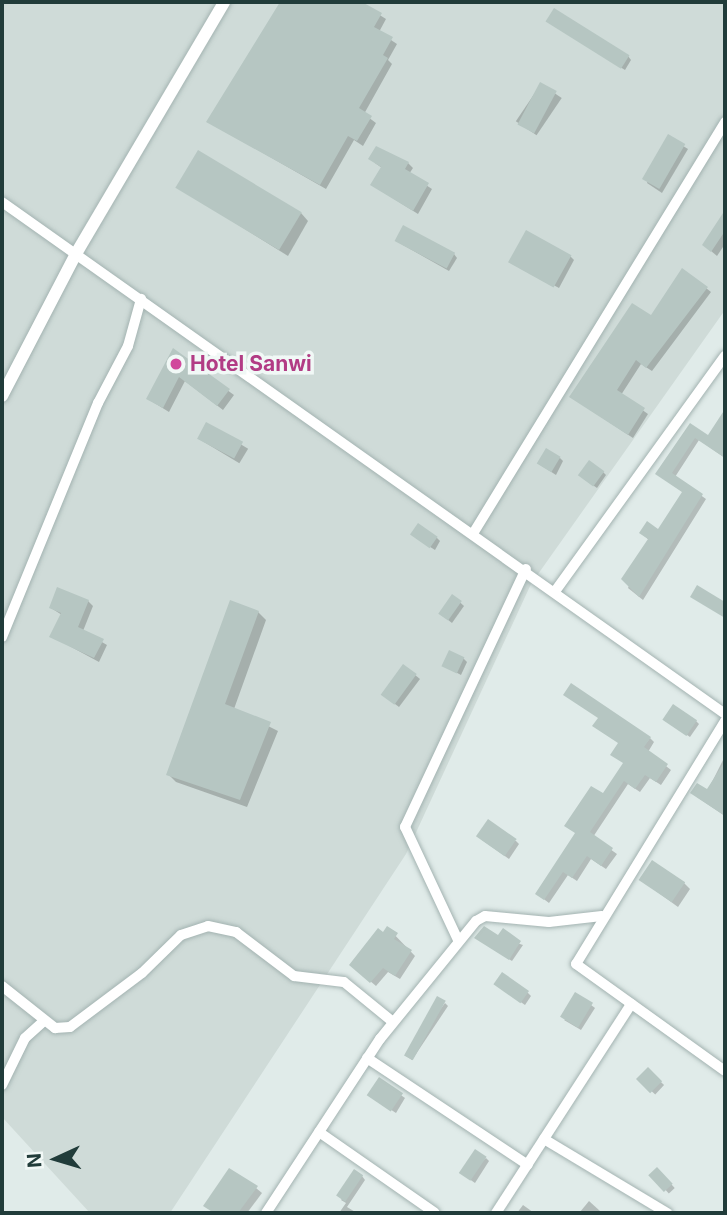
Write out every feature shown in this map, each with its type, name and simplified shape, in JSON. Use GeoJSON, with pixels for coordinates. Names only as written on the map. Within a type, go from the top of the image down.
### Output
{"type":"FeatureCollection","features":[{"type":"Feature","properties":{"kind":"street"},"geometry":{"type":"LineString","coordinates":[[2,396],[76,252],[223,2]]}},
{"type":"Feature","properties":{"kind":"street"},"geometry":{"type":"LineString","coordinates":[[474,533],[725,121]]}},
{"type":"Feature","properties":{"kind":"street"},"geometry":{"type":"LineString","coordinates":[[2,202],[556,590],[725,714]]}},
{"type":"Feature","properties":{"kind":"street"},"geometry":{"type":"LineString","coordinates":[[2,636],[98,403],[128,346],[141,299]]}},
{"type":"Feature","properties":{"kind":"street"},"geometry":{"type":"LineString","coordinates":[[556,590],[725,356]]}},
{"type":"Feature","properties":{"kind":"street"},"geometry":{"type":"LineString","coordinates":[[458,940],[405,827],[526,569]]}},
{"type":"Feature","properties":{"kind":"street"},"geometry":{"type":"LineString","coordinates":[[725,721],[576,964],[725,1072]]}},
{"type":"Feature","properties":{"kind":"street"},"geometry":{"type":"LineString","coordinates":[[281,1213],[268,1210],[367,1058],[458,940],[485,916],[549,922],[603,916]]}},
{"type":"Feature","properties":{"kind":"street"},"geometry":{"type":"LineString","coordinates":[[2,986],[55,1028],[71,1027],[142,973],[181,935],[208,926],[236,932],[294,976],[344,982],[393,1022]]}},
{"type":"Feature","properties":{"kind":"street"},"geometry":{"type":"LineString","coordinates":[[496,1213],[631,1004]]}},
{"type":"Feature","properties":{"kind":"street"},"geometry":{"type":"LineString","coordinates":[[2,1086],[26,1038],[44,1021]]}},
{"type":"Feature","properties":{"kind":"street"},"geometry":{"type":"LineString","coordinates":[[367,1058],[528,1165]]}},
{"type":"Feature","properties":{"kind":"street"},"geometry":{"type":"LineString","coordinates":[[319,1132],[435,1213]]}},
{"type":"Feature","properties":{"kind":"street"},"geometry":{"type":"LineString","coordinates":[[544,1139],[652,1210],[667,1213]]}},
{"type":"Feature","properties":{"kind":"shaded area"},"geometry":{"type":"Polygon","coordinates":[[[2,2],[725,2],[725,310],[531,584],[406,854],[170,1213],[90,1213],[2,1117],[2,2]]]}},
{"type":"Feature","properties":{"kind":"building"},"geometry":{"type":"Polygon","coordinates":[[[280,2],[362,2],[382,13],[374,27],[393,37],[383,55],[388,58],[359,108],[372,116],[357,141],[348,136],[320,185],[206,122],[280,2]]]}},
{"type":"Feature","properties":{"kind":"building"},"geometry":{"type":"Polygon","coordinates":[[[554,8],[629,55],[621,69],[546,22],[554,8]]]}},
{"type":"Feature","properties":{"kind":"building"},"geometry":{"type":"Polygon","coordinates":[[[540,82],[557,91],[534,133],[517,124],[540,82]]]}},
{"type":"Feature","properties":{"kind":"building"},"geometry":{"type":"Polygon","coordinates":[[[668,134],[685,144],[659,189],[642,179],[668,134]]]}},
{"type":"Feature","properties":{"kind":"building"},"geometry":{"type":"Polygon","coordinates":[[[376,146],[409,162],[405,169],[429,183],[413,211],[370,185],[381,167],[368,159],[376,146]]]}},
{"type":"Feature","properties":{"kind":"building"},"geometry":{"type":"Polygon","coordinates":[[[198,150],[302,212],[279,250],[175,188],[198,150]]]}},
{"type":"Feature","properties":{"kind":"building"},"geometry":{"type":"Polygon","coordinates":[[[725,210],[725,231],[711,252],[702,245],[725,210]]]}},
{"type":"Feature","properties":{"kind":"building"},"geometry":{"type":"Polygon","coordinates":[[[403,225],[455,253],[447,269],[395,241],[403,225]]]}},
{"type":"Feature","properties":{"kind":"building"},"geometry":{"type":"Polygon","coordinates":[[[526,230],[571,255],[554,288],[508,262],[526,230]]]}},
{"type":"Feature","properties":{"kind":"building"},"geometry":{"type":"Polygon","coordinates":[[[682,268],[708,287],[646,368],[636,360],[617,390],[645,408],[628,435],[569,397],[632,303],[651,315],[682,268]]]}},
{"type":"Feature","properties":{"kind":"building"},"geometry":{"type":"Polygon","coordinates":[[[173,348],[230,389],[217,406],[179,377],[163,408],[146,399],[173,348]]]}},
{"type":"Feature","properties":{"kind":"building"},"geometry":{"type":"Polygon","coordinates":[[[725,409],[725,458],[695,438],[672,473],[703,494],[639,597],[621,579],[648,539],[639,533],[647,521],[658,529],[682,492],[655,474],[690,423],[708,435],[725,409]]]}},
{"type":"Feature","properties":{"kind":"building"},"geometry":{"type":"Polygon","coordinates":[[[206,422],[243,442],[234,458],[197,439],[206,422]]]}},
{"type":"Feature","properties":{"kind":"building"},"geometry":{"type":"Polygon","coordinates":[[[546,448],[561,457],[551,472],[537,463],[546,448]]]}},
{"type":"Feature","properties":{"kind":"building"},"geometry":{"type":"Polygon","coordinates":[[[589,460],[604,471],[593,487],[578,475],[589,460]]]}},
{"type":"Feature","properties":{"kind":"building"},"geometry":{"type":"Polygon","coordinates":[[[418,523],[438,537],[430,548],[410,534],[418,523]]]}},
{"type":"Feature","properties":{"kind":"building"},"geometry":{"type":"Polygon","coordinates":[[[697,585],[725,602],[725,618],[690,597],[697,585]]]}},
{"type":"Feature","properties":{"kind":"building"},"geometry":{"type":"Polygon","coordinates":[[[57,587],[89,600],[78,627],[104,639],[94,658],[49,637],[61,613],[49,608],[57,587]]]}},
{"type":"Feature","properties":{"kind":"building"},"geometry":{"type":"Polygon","coordinates":[[[452,594],[462,601],[448,621],[438,614],[452,594]]]}},
{"type":"Feature","properties":{"kind":"building"},"geometry":{"type":"Polygon","coordinates":[[[230,600],[259,611],[225,704],[271,722],[240,800],[166,775],[230,600]]]}},
{"type":"Feature","properties":{"kind":"building"},"geometry":{"type":"Polygon","coordinates":[[[449,650],[464,657],[457,673],[441,666],[449,650]]]}},
{"type":"Feature","properties":{"kind":"building"},"geometry":{"type":"Polygon","coordinates":[[[403,664],[417,674],[394,705],[381,695],[403,664]]]}},
{"type":"Feature","properties":{"kind":"building"},"geometry":{"type":"Polygon","coordinates":[[[571,683],[651,737],[644,747],[668,764],[656,782],[645,775],[635,789],[624,781],[590,832],[613,848],[601,866],[587,856],[572,878],[563,872],[544,900],[535,894],[575,833],[564,826],[591,786],[603,793],[623,763],[610,755],[618,743],[592,726],[598,718],[563,695],[571,683]]]}},
{"type":"Feature","properties":{"kind":"building"},"geometry":{"type":"Polygon","coordinates":[[[673,704],[697,720],[686,736],[662,720],[673,704]]]}},
{"type":"Feature","properties":{"kind":"building"},"geometry":{"type":"Polygon","coordinates":[[[725,761],[725,816],[690,793],[697,783],[707,789],[725,761]]]}},
{"type":"Feature","properties":{"kind":"building"},"geometry":{"type":"Polygon","coordinates":[[[488,819],[517,839],[505,856],[476,836],[488,819]]]}},
{"type":"Feature","properties":{"kind":"building"},"geometry":{"type":"Polygon","coordinates":[[[652,860],[685,882],[672,902],[639,880],[652,860]]]}},
{"type":"Feature","properties":{"kind":"building"},"geometry":{"type":"Polygon","coordinates":[[[387,926],[398,933],[394,939],[412,950],[395,976],[383,968],[370,983],[349,965],[378,928],[383,932],[387,926]]]}},
{"type":"Feature","properties":{"kind":"building"},"geometry":{"type":"Polygon","coordinates":[[[484,926],[498,935],[503,928],[521,941],[509,960],[474,938],[484,926]]]}},
{"type":"Feature","properties":{"kind":"building"},"geometry":{"type":"Polygon","coordinates":[[[502,972],[529,991],[520,1003],[493,984],[502,972]]]}},
{"type":"Feature","properties":{"kind":"building"},"geometry":{"type":"Polygon","coordinates":[[[575,992],[593,1003],[578,1028],[560,1017],[575,992]]]}},
{"type":"Feature","properties":{"kind":"building"},"geometry":{"type":"Polygon","coordinates":[[[437,996],[446,1001],[413,1060],[404,1055],[437,996]]]}},
{"type":"Feature","properties":{"kind":"building"},"geometry":{"type":"Polygon","coordinates":[[[648,1067],[662,1081],[650,1093],[636,1079],[648,1067]]]}},
{"type":"Feature","properties":{"kind":"building"},"geometry":{"type":"Polygon","coordinates":[[[379,1077],[403,1093],[391,1111],[367,1095],[379,1077]]]}},
{"type":"Feature","properties":{"kind":"building"},"geometry":{"type":"Polygon","coordinates":[[[475,1149],[487,1157],[470,1181],[459,1173],[475,1149]]]}},
{"type":"Feature","properties":{"kind":"building"},"geometry":{"type":"Polygon","coordinates":[[[657,1167],[673,1184],[664,1192],[648,1175],[657,1167]]]}},
{"type":"Feature","properties":{"kind":"building"},"geometry":{"type":"Polygon","coordinates":[[[229,1168],[258,1186],[238,1213],[214,1213],[203,1206],[229,1168]]]}},
{"type":"Feature","properties":{"kind":"building"},"geometry":{"type":"Polygon","coordinates":[[[354,1169],[363,1175],[345,1202],[336,1196],[354,1169]]]}},
{"type":"Feature","properties":{"kind":"place","name":"Hotel Sanwi"},"geometry":{"type":"Point","coordinates":[176,364]}}]}
